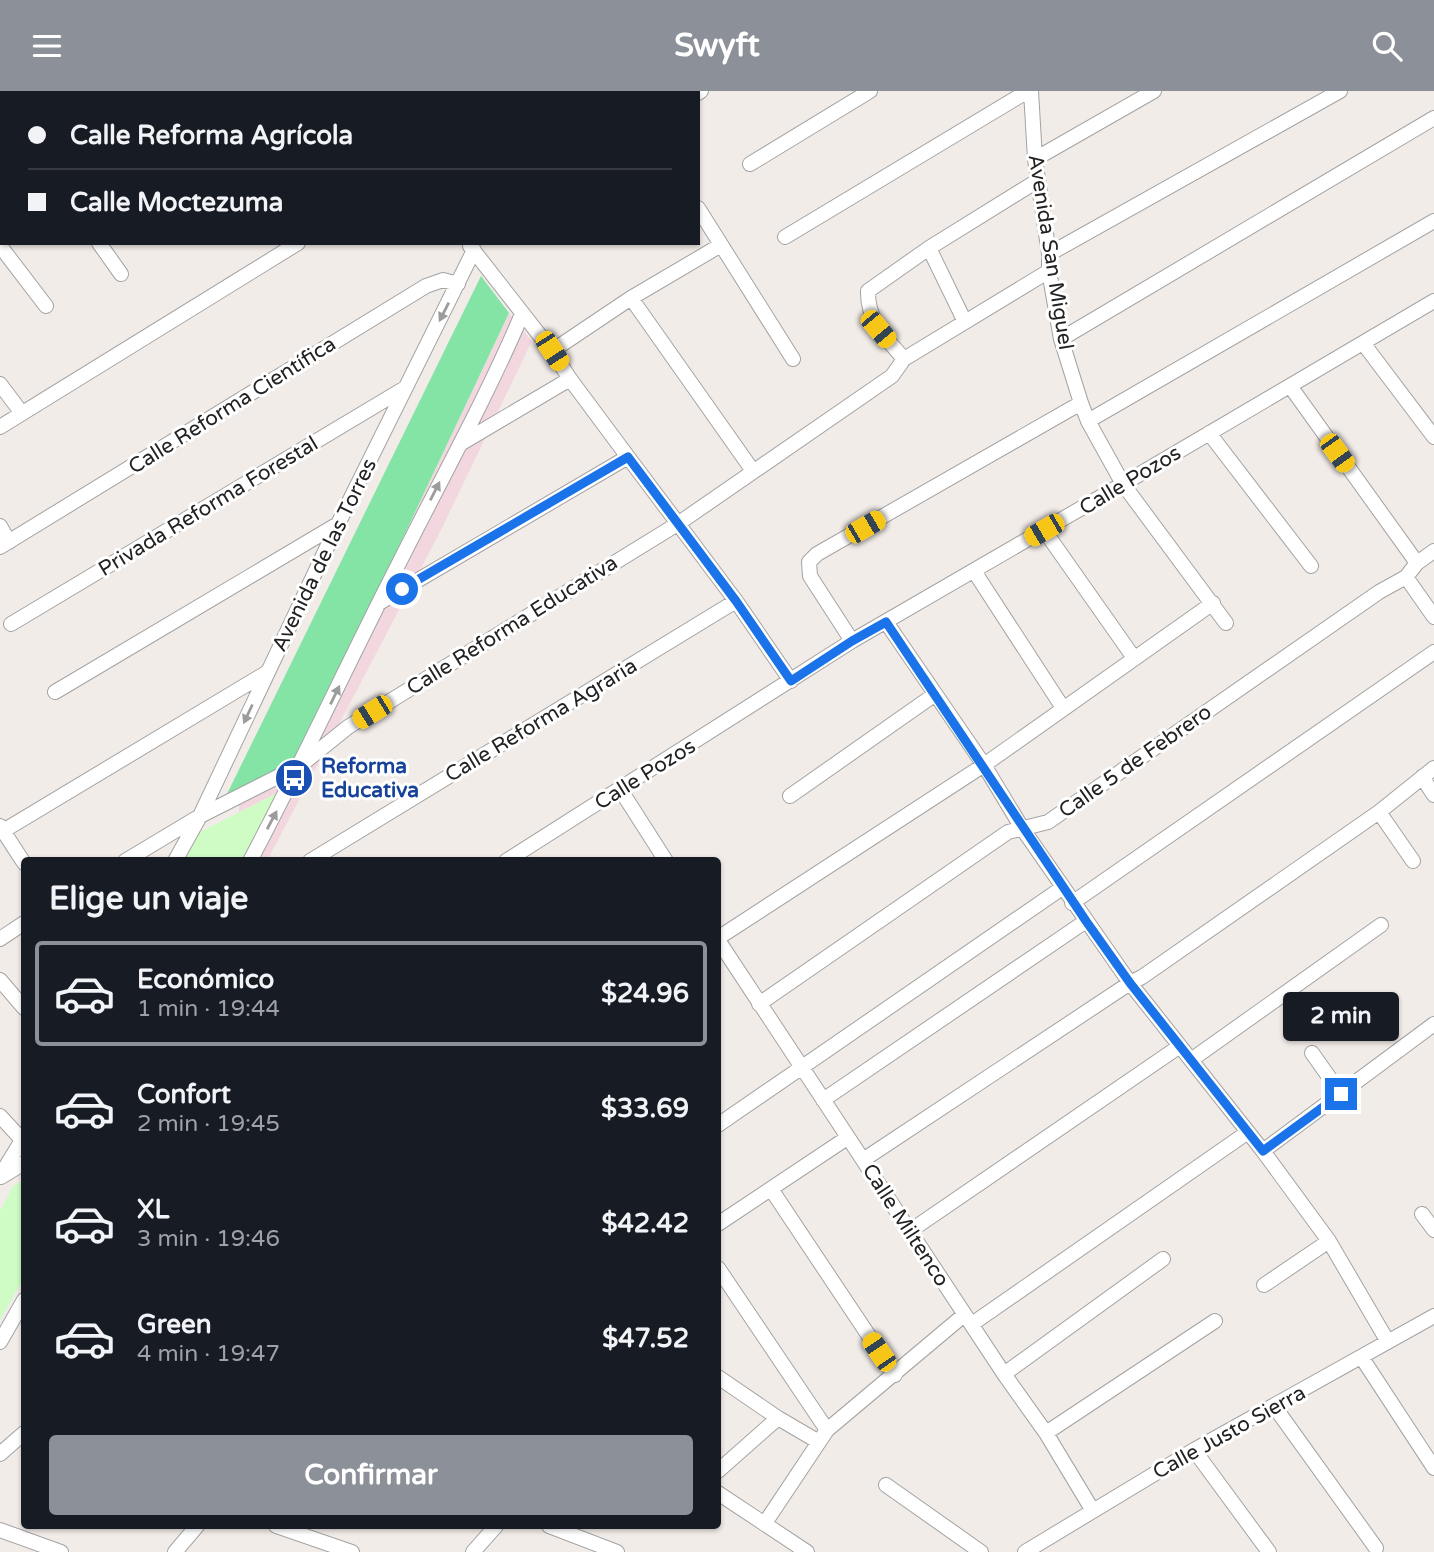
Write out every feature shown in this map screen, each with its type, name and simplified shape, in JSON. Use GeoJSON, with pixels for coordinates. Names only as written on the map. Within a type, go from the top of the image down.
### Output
{"type":"FeatureCollection","features":[{"type":"Feature","properties":{"kind":"street"},"geometry":{"type":"LineString","coordinates":[[750,164],[870,91]]}},
{"type":"Feature","properties":{"kind":"street"},"geometry":{"type":"LineString","coordinates":[[785,237],[1030,91]]}},
{"type":"Feature","properties":{"kind":"street","name":"Avenida San Miguel"},"geometry":{"type":"LineString","coordinates":[[1030,91],[1037,181],[1049,254],[1049,271],[1061,339],[1081,403],[1123,484],[1226,623]]}},
{"type":"Feature","properties":{"kind":"street"},"geometry":{"type":"LineString","coordinates":[[1035,159],[1154,91]]}},
{"type":"Feature","properties":{"kind":"street"},"geometry":{"type":"LineString","coordinates":[[1049,254],[1340,91]]}},
{"type":"Feature","properties":{"kind":"street"},"geometry":{"type":"LineString","coordinates":[[1061,339],[1434,118]]}},
{"type":"Feature","properties":{"kind":"street"},"geometry":{"type":"LineString","coordinates":[[1037,181],[929,248],[868,291],[867,305],[878,329],[904,359],[1049,271]]}},
{"type":"Feature","properties":{"kind":"street"},"geometry":{"type":"LineString","coordinates":[[700,211],[793,359]]}},
{"type":"Feature","properties":{"kind":"street"},"geometry":{"type":"LineString","coordinates":[[1088,421],[1434,221]]}},
{"type":"Feature","properties":{"kind":"street"},"geometry":{"type":"LineString","coordinates":[[100,245],[121,274]]}},
{"type":"Feature","properties":{"kind":"street"},"geometry":{"type":"LineString","coordinates":[[0,427],[295,245]]}},
{"type":"Feature","properties":{"kind":"street"},"geometry":{"type":"LineString","coordinates":[[552,351],[631,297],[721,245]]}},
{"type":"Feature","properties":{"kind":"street"},"geometry":{"type":"LineString","coordinates":[[3,246],[46,306]]}},
{"type":"Feature","properties":{"kind":"street"},"geometry":{"type":"LineString","coordinates":[[471,247],[679,523],[791,681]]}},
{"type":"Feature","properties":{"kind":"street","name":"Avenida de las Torres"},"geometry":{"type":"LineString","coordinates":[[177,857],[200,816],[338,524],[458,284],[471,247]]}},
{"type":"Feature","properties":{"kind":"street"},"geometry":{"type":"LineString","coordinates":[[929,248],[965,322]]}},
{"type":"Feature","properties":{"kind":"street","name":"Calle Reforma Científica"},"geometry":{"type":"LineString","coordinates":[[4,544],[426,286],[443,280],[458,284]]}},
{"type":"Feature","properties":{"kind":"street"},"geometry":{"type":"LineString","coordinates":[[631,297],[753,471]]}},
{"type":"Feature","properties":{"kind":"street","name":"Calle Pozos"},"geometry":{"type":"LineString","coordinates":[[512,857],[852,641],[1434,301]]}},
{"type":"Feature","properties":{"kind":"street"},"geometry":{"type":"LineString","coordinates":[[252,857],[301,765],[379,603],[490,386],[522,314]]}},
{"type":"Feature","properties":{"kind":"street"},"geometry":{"type":"LineString","coordinates":[[1363,343],[1434,437]]}},
{"type":"Feature","properties":{"kind":"street","name":"Calle Reforma Educativa"},"geometry":{"type":"LineString","coordinates":[[132,857],[200,816],[301,765],[348,727],[679,523],[892,376],[904,359]]}},
{"type":"Feature","properties":{"kind":"street"},"geometry":{"type":"LineString","coordinates":[[459,444],[570,379]]}},
{"type":"Feature","properties":{"kind":"street"},"geometry":{"type":"LineString","coordinates":[[0,384],[22,412]]}},
{"type":"Feature","properties":{"kind":"street"},"geometry":{"type":"LineString","coordinates":[[1290,386],[1417,563]]}},
{"type":"Feature","properties":{"kind":"street","name":"Privada Reforma Forestal"},"geometry":{"type":"LineString","coordinates":[[11,624],[405,388]]}},
{"type":"Feature","properties":{"kind":"street"},"geometry":{"type":"LineString","coordinates":[[852,641],[810,576],[809,562],[817,554],[1081,403]]}},
{"type":"Feature","properties":{"kind":"street"},"geometry":{"type":"LineString","coordinates":[[1209,433],[1311,566]]}},
{"type":"Feature","properties":{"kind":"street"},"geometry":{"type":"LineString","coordinates":[[379,603],[628,457]]}},
{"type":"Feature","properties":{"kind":"street"},"geometry":{"type":"LineString","coordinates":[[55,692],[338,524]]}},
{"type":"Feature","properties":{"kind":"street"},"geometry":{"type":"LineString","coordinates":[[0,527],[4,544]]}},
{"type":"Feature","properties":{"kind":"street"},"geometry":{"type":"LineString","coordinates":[[1044,530],[1134,658]]}},
{"type":"Feature","properties":{"kind":"street","name":"Calle 5 de Febrero"},"geometry":{"type":"LineString","coordinates":[[759,1004],[1009,832],[1048,822],[1379,592],[1406,577],[1417,563],[1434,551]]}},
{"type":"Feature","properties":{"kind":"street"},"geometry":{"type":"LineString","coordinates":[[974,571],[1063,708]]}},
{"type":"Feature","properties":{"kind":"street"},"geometry":{"type":"LineString","coordinates":[[1406,577],[1434,617]]}},
{"type":"Feature","properties":{"kind":"street","name":"Calle Reforma Agraria"},"geometry":{"type":"LineString","coordinates":[[317,857],[736,601]]}},
{"type":"Feature","properties":{"kind":"street"},"geometry":{"type":"LineString","coordinates":[[721,937],[984,765],[1213,603]]}},
{"type":"Feature","properties":{"kind":"street"},"geometry":{"type":"LineString","coordinates":[[886,622],[984,765],[1072,903],[1130,983],[1263,1151],[1329,1241],[1388,1342]]}},
{"type":"Feature","properties":{"kind":"street"},"geometry":{"type":"LineString","coordinates":[[1072,903],[1434,652]]}},
{"type":"Feature","properties":{"kind":"street"},"geometry":{"type":"LineString","coordinates":[[21,858],[2,829],[267,673]]}},
{"type":"Feature","properties":{"kind":"street"},"geometry":{"type":"LineString","coordinates":[[790,796],[934,695]]}},
{"type":"Feature","properties":{"kind":"street"},"geometry":{"type":"LineString","coordinates":[[863,1160],[1142,977],[1379,812],[1434,768]]}},
{"type":"Feature","properties":{"kind":"street"},"geometry":{"type":"LineString","coordinates":[[1422,777],[1434,795]]}},
{"type":"Feature","properties":{"kind":"street"},"geometry":{"type":"LineString","coordinates":[[620,789],[663,857]]}},
{"type":"Feature","properties":{"kind":"street"},"geometry":{"type":"LineString","coordinates":[[1379,812],[1413,861]]}},
{"type":"Feature","properties":{"kind":"street"},"geometry":{"type":"LineString","coordinates":[[721,1123],[1062,888]]}},
{"type":"Feature","properties":{"kind":"street"},"geometry":{"type":"LineString","coordinates":[[823,1100],[1086,921]]}},
{"type":"Feature","properties":{"kind":"street"},"geometry":{"type":"LineString","coordinates":[[0,939],[21,925]]}},
{"type":"Feature","properties":{"kind":"street"},"geometry":{"type":"LineString","coordinates":[[1191,1061],[1381,925]]}},
{"type":"Feature","properties":{"kind":"street","name":"Calle Miltenco"},"geometry":{"type":"LineString","coordinates":[[721,944],[847,1138],[1046,1433],[1093,1511]]}},
{"type":"Feature","properties":{"kind":"street"},"geometry":{"type":"LineString","coordinates":[[0,980],[21,1004]]}},
{"type":"Feature","properties":{"kind":"street"},"geometry":{"type":"LineString","coordinates":[[1263,1151],[1434,1024]]}},
{"type":"Feature","properties":{"kind":"street"},"geometry":{"type":"LineString","coordinates":[[910,1231],[1180,1046]]}},
{"type":"Feature","properties":{"kind":"street"},"geometry":{"type":"LineString","coordinates":[[1312,1053],[1341,1094]]}},
{"type":"Feature","properties":{"kind":"street"},"geometry":{"type":"LineString","coordinates":[[0,1116],[21,1137]]}},
{"type":"Feature","properties":{"kind":"street"},"geometry":{"type":"LineString","coordinates":[[765,1523],[823,1436],[895,1375],[968,1319],[1248,1132]]}},
{"type":"Feature","properties":{"kind":"street"},"geometry":{"type":"LineString","coordinates":[[721,1222],[847,1138]]}},
{"type":"Feature","properties":{"kind":"street"},"geometry":{"type":"LineString","coordinates":[[0,1177],[21,1145]]}},
{"type":"Feature","properties":{"kind":"street"},"geometry":{"type":"LineString","coordinates":[[0,1177],[21,1165]]}},
{"type":"Feature","properties":{"kind":"street"},"geometry":{"type":"LineString","coordinates":[[771,1189],[895,1375]]}},
{"type":"Feature","properties":{"kind":"street"},"geometry":{"type":"LineString","coordinates":[[1422,1214],[1434,1230]]}},
{"type":"Feature","properties":{"kind":"street"},"geometry":{"type":"LineString","coordinates":[[1264,1285],[1329,1241]]}},
{"type":"Feature","properties":{"kind":"street"},"geometry":{"type":"LineString","coordinates":[[1004,1374],[1163,1259]]}},
{"type":"Feature","properties":{"kind":"street"},"geometry":{"type":"LineString","coordinates":[[721,1273],[823,1436]]}},
{"type":"Feature","properties":{"kind":"street"},"geometry":{"type":"LineString","coordinates":[[0,1342],[21,1305]]}},
{"type":"Feature","properties":{"kind":"street","name":"Calle Justo Sierra"},"geometry":{"type":"LineString","coordinates":[[1025,1552],[1194,1450],[1434,1316]]}},
{"type":"Feature","properties":{"kind":"street"},"geometry":{"type":"LineString","coordinates":[[1046,1433],[1215,1321]]}},
{"type":"Feature","properties":{"kind":"street"},"geometry":{"type":"LineString","coordinates":[[1362,1358],[1434,1468]]}},
{"type":"Feature","properties":{"kind":"street"},"geometry":{"type":"LineString","coordinates":[[721,1381],[778,1418],[823,1436]]}},
{"type":"Feature","properties":{"kind":"street"},"geometry":{"type":"LineString","coordinates":[[1275,1406],[1376,1548]]}},
{"type":"Feature","properties":{"kind":"street"},"geometry":{"type":"LineString","coordinates":[[721,1468],[778,1418]]}},
{"type":"Feature","properties":{"kind":"street"},"geometry":{"type":"LineString","coordinates":[[2,1449],[21,1435]]}},
{"type":"Feature","properties":{"kind":"street"},"geometry":{"type":"LineString","coordinates":[[1194,1450],[1269,1552]]}},
{"type":"Feature","properties":{"kind":"street"},"geometry":{"type":"LineString","coordinates":[[886,1485],[981,1552]]}},
{"type":"Feature","properties":{"kind":"street"},"geometry":{"type":"LineString","coordinates":[[721,1495],[807,1552]]}},
{"type":"Feature","properties":{"kind":"street"},"geometry":{"type":"LineString","coordinates":[[175,1552],[194,1529]]}},
{"type":"Feature","properties":{"kind":"street"},"geometry":{"type":"LineString","coordinates":[[285,1529],[352,1552]]}},
{"type":"Feature","properties":{"kind":"street"},"geometry":{"type":"LineString","coordinates":[[473,1552],[493,1529]]}},
{"type":"Feature","properties":{"kind":"street"},"geometry":{"type":"LineString","coordinates":[[557,1529],[617,1552]]}},
{"type":"Feature","properties":{"kind":"street"},"geometry":{"type":"LineString","coordinates":[[0,1530],[61,1552]]}},
{"type":"Feature","properties":{"kind":"shaded area"},"geometry":{"type":"Polygon","coordinates":[[[509,313],[532,341],[440,532],[269,857],[248,857],[284,790],[239,812],[239,789],[299,758],[509,313]]]}},
{"type":"Feature","properties":{"kind":"green space"},"geometry":{"type":"Polygon","coordinates":[[[481,276],[509,313],[299,758],[226,796],[481,276]]]}},
{"type":"Feature","properties":{"kind":"green space"},"geometry":{"type":"Polygon","coordinates":[[[285,789],[248,857],[186,857],[200,832],[285,789]]]}},
{"type":"Feature","properties":{"kind":"green space"},"geometry":{"type":"Polygon","coordinates":[[[21,1182],[21,1283],[0,1320],[0,1211],[13,1186],[21,1182]]]}},
{"type":"Feature","properties":{"kind":"place","name":"Reforma Educativa"},"geometry":{"type":"Point","coordinates":[294,778]}},
{"type":"Feature","properties":{"kind":"route"},"geometry":{"type":"LineString","coordinates":[[402,589],[628,457],[736,601],[791,681],[886,622],[984,765],[1062,888],[1130,983],[1263,1151],[1341,1094]]}}]}
